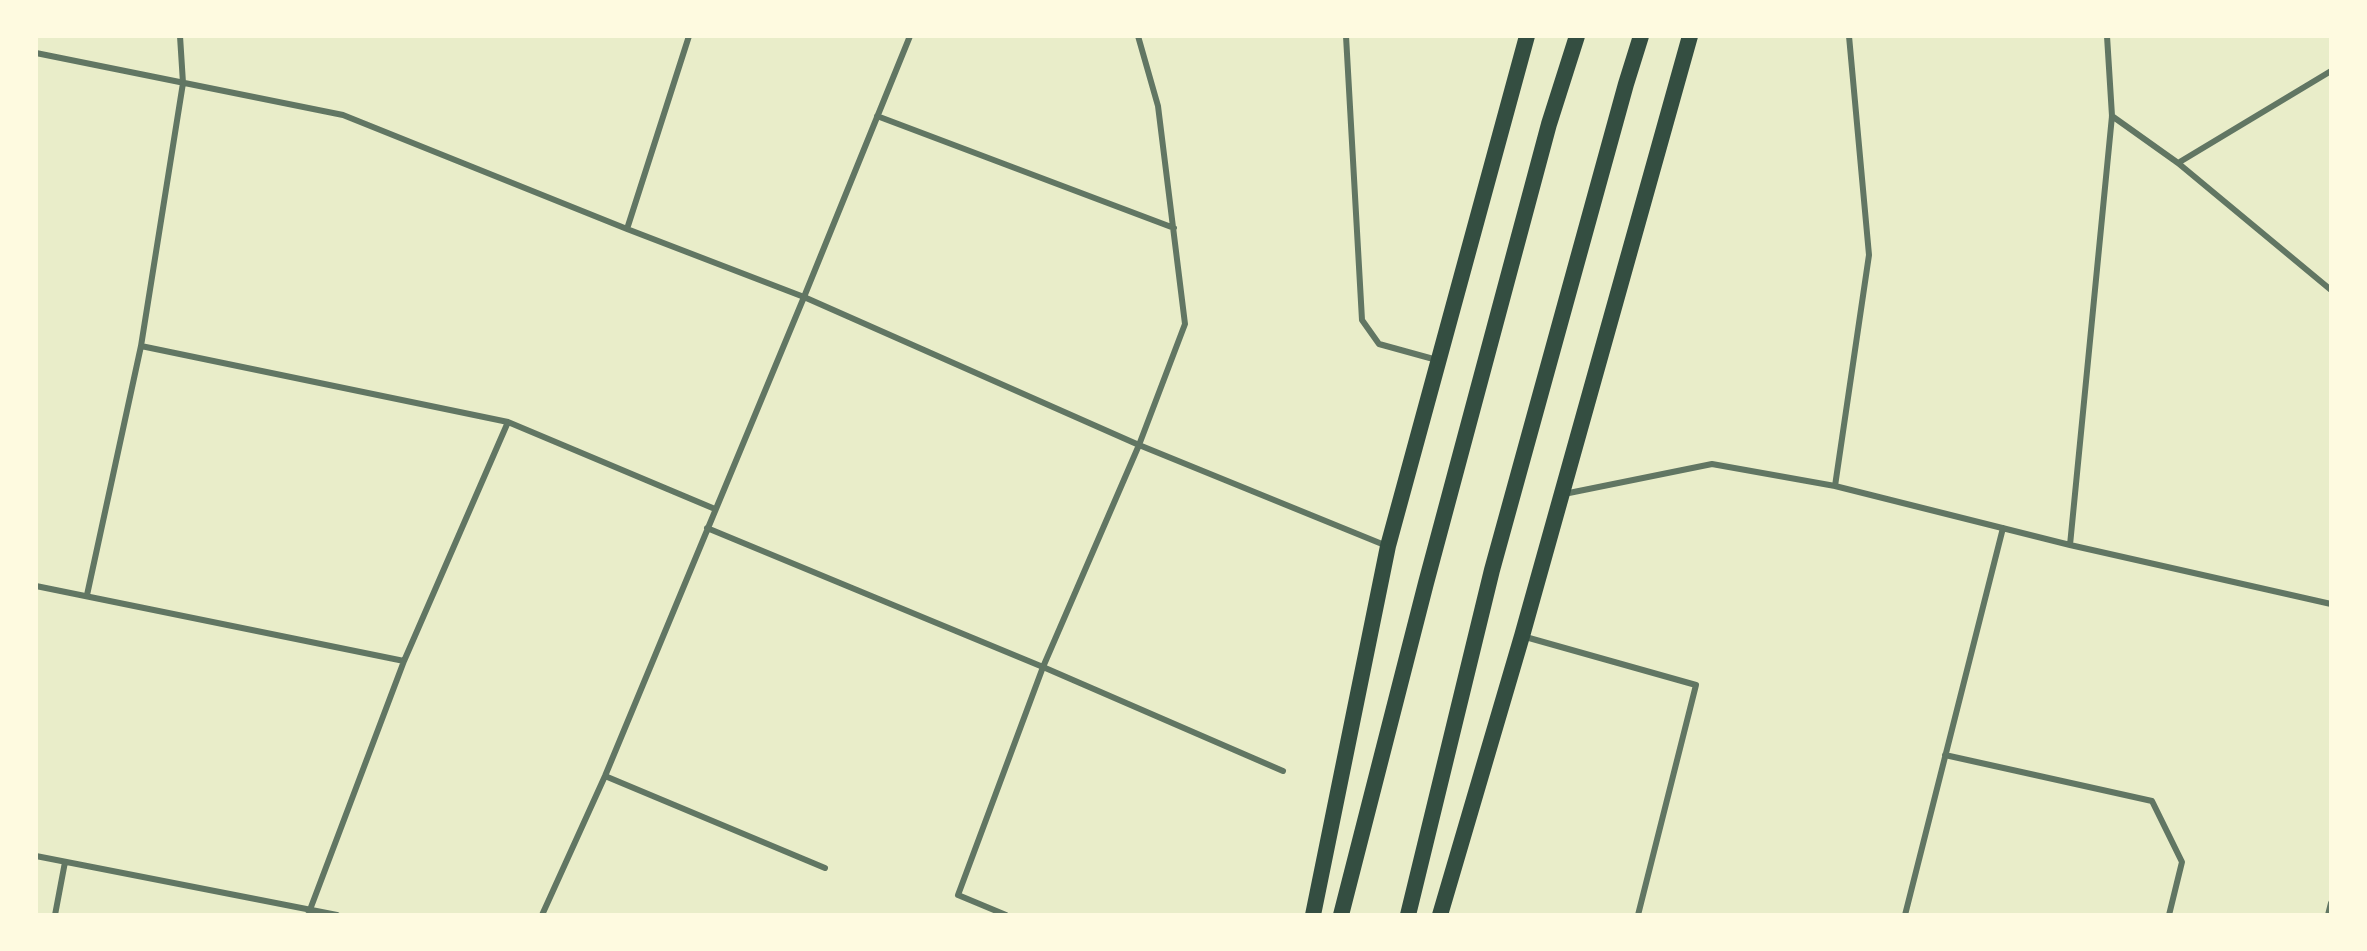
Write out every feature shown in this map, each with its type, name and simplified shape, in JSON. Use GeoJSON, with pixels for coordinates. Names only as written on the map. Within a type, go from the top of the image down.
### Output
{"type":"FeatureCollection","features":[{"type":"Feature","properties":{"kind":"highway"},"geometry":{"type":"LineString","coordinates":[[1313,915],[1345,748],[1388,546],[1527,36]]}},
{"type":"Feature","properties":{"kind":"highway"},"geometry":{"type":"LineString","coordinates":[[1341,915],[1429,572],[1549,124],[1577,36]]}},
{"type":"Feature","properties":{"kind":"highway"},"geometry":{"type":"LineString","coordinates":[[1408,915],[1492,570],[1641,36]]}},
{"type":"Feature","properties":{"kind":"highway"},"geometry":{"type":"LineString","coordinates":[[1440,915],[1522,636],[1690,36]]}},
{"type":"Feature","properties":{"kind":"street"},"geometry":{"type":"LineString","coordinates":[[87,595],[141,346],[183,83],[180,36]]}},
{"type":"Feature","properties":{"kind":"street"},"geometry":{"type":"LineString","coordinates":[[627,229],[689,36]]}},
{"type":"Feature","properties":{"kind":"street"},"geometry":{"type":"LineString","coordinates":[[542,915],[605,776],[910,36]]}},
{"type":"Feature","properties":{"kind":"street"},"geometry":{"type":"LineString","coordinates":[[1006,915],[958,895],[1043,667],[1138,445],[1185,324],[1158,106],[1138,36]]}},
{"type":"Feature","properties":{"kind":"street"},"geometry":{"type":"LineString","coordinates":[[1346,36],[1362,320],[1379,344],[1437,360]]}},
{"type":"Feature","properties":{"kind":"street"},"geometry":{"type":"LineString","coordinates":[[1835,486],[1869,255],[1849,36]]}},
{"type":"Feature","properties":{"kind":"street"},"geometry":{"type":"LineString","coordinates":[[2070,545],[2112,116],[2107,36]]}},
{"type":"Feature","properties":{"kind":"street"},"geometry":{"type":"LineString","coordinates":[[36,53],[343,115],[804,297],[1138,445],[1388,546]]}},
{"type":"Feature","properties":{"kind":"street"},"geometry":{"type":"LineString","coordinates":[[2178,163],[2331,71]]}},
{"type":"Feature","properties":{"kind":"street"},"geometry":{"type":"LineString","coordinates":[[877,116],[1174,228]]}},
{"type":"Feature","properties":{"kind":"street"},"geometry":{"type":"LineString","coordinates":[[2112,116],[2178,163],[2331,290]]}},
{"type":"Feature","properties":{"kind":"street"},"geometry":{"type":"LineString","coordinates":[[141,346],[508,422],[715,509]]}},
{"type":"Feature","properties":{"kind":"street"},"geometry":{"type":"LineString","coordinates":[[308,912],[404,661],[508,422]]}},
{"type":"Feature","properties":{"kind":"street"},"geometry":{"type":"LineString","coordinates":[[1560,495],[1712,464],[1835,486],[2070,545],[2331,604]]}},
{"type":"Feature","properties":{"kind":"street"},"geometry":{"type":"LineString","coordinates":[[707,528],[1043,667],[1283,771]]}},
{"type":"Feature","properties":{"kind":"street"},"geometry":{"type":"LineString","coordinates":[[1905,915],[2003,528]]}},
{"type":"Feature","properties":{"kind":"street"},"geometry":{"type":"LineString","coordinates":[[36,586],[404,661]]}},
{"type":"Feature","properties":{"kind":"street"},"geometry":{"type":"LineString","coordinates":[[1522,636],[1696,685],[1638,915]]}},
{"type":"Feature","properties":{"kind":"street"},"geometry":{"type":"LineString","coordinates":[[1946,755],[2152,801],[2182,862],[2169,915]]}},
{"type":"Feature","properties":{"kind":"street"},"geometry":{"type":"LineString","coordinates":[[605,776],[825,868]]}},
{"type":"Feature","properties":{"kind":"street"},"geometry":{"type":"LineString","coordinates":[[36,856],[308,912],[337,915]]}},
{"type":"Feature","properties":{"kind":"street"},"geometry":{"type":"LineString","coordinates":[[55,915],[65,862]]}},
{"type":"Feature","properties":{"kind":"street"},"geometry":{"type":"LineString","coordinates":[[2328,915],[2331,903]]}}]}
